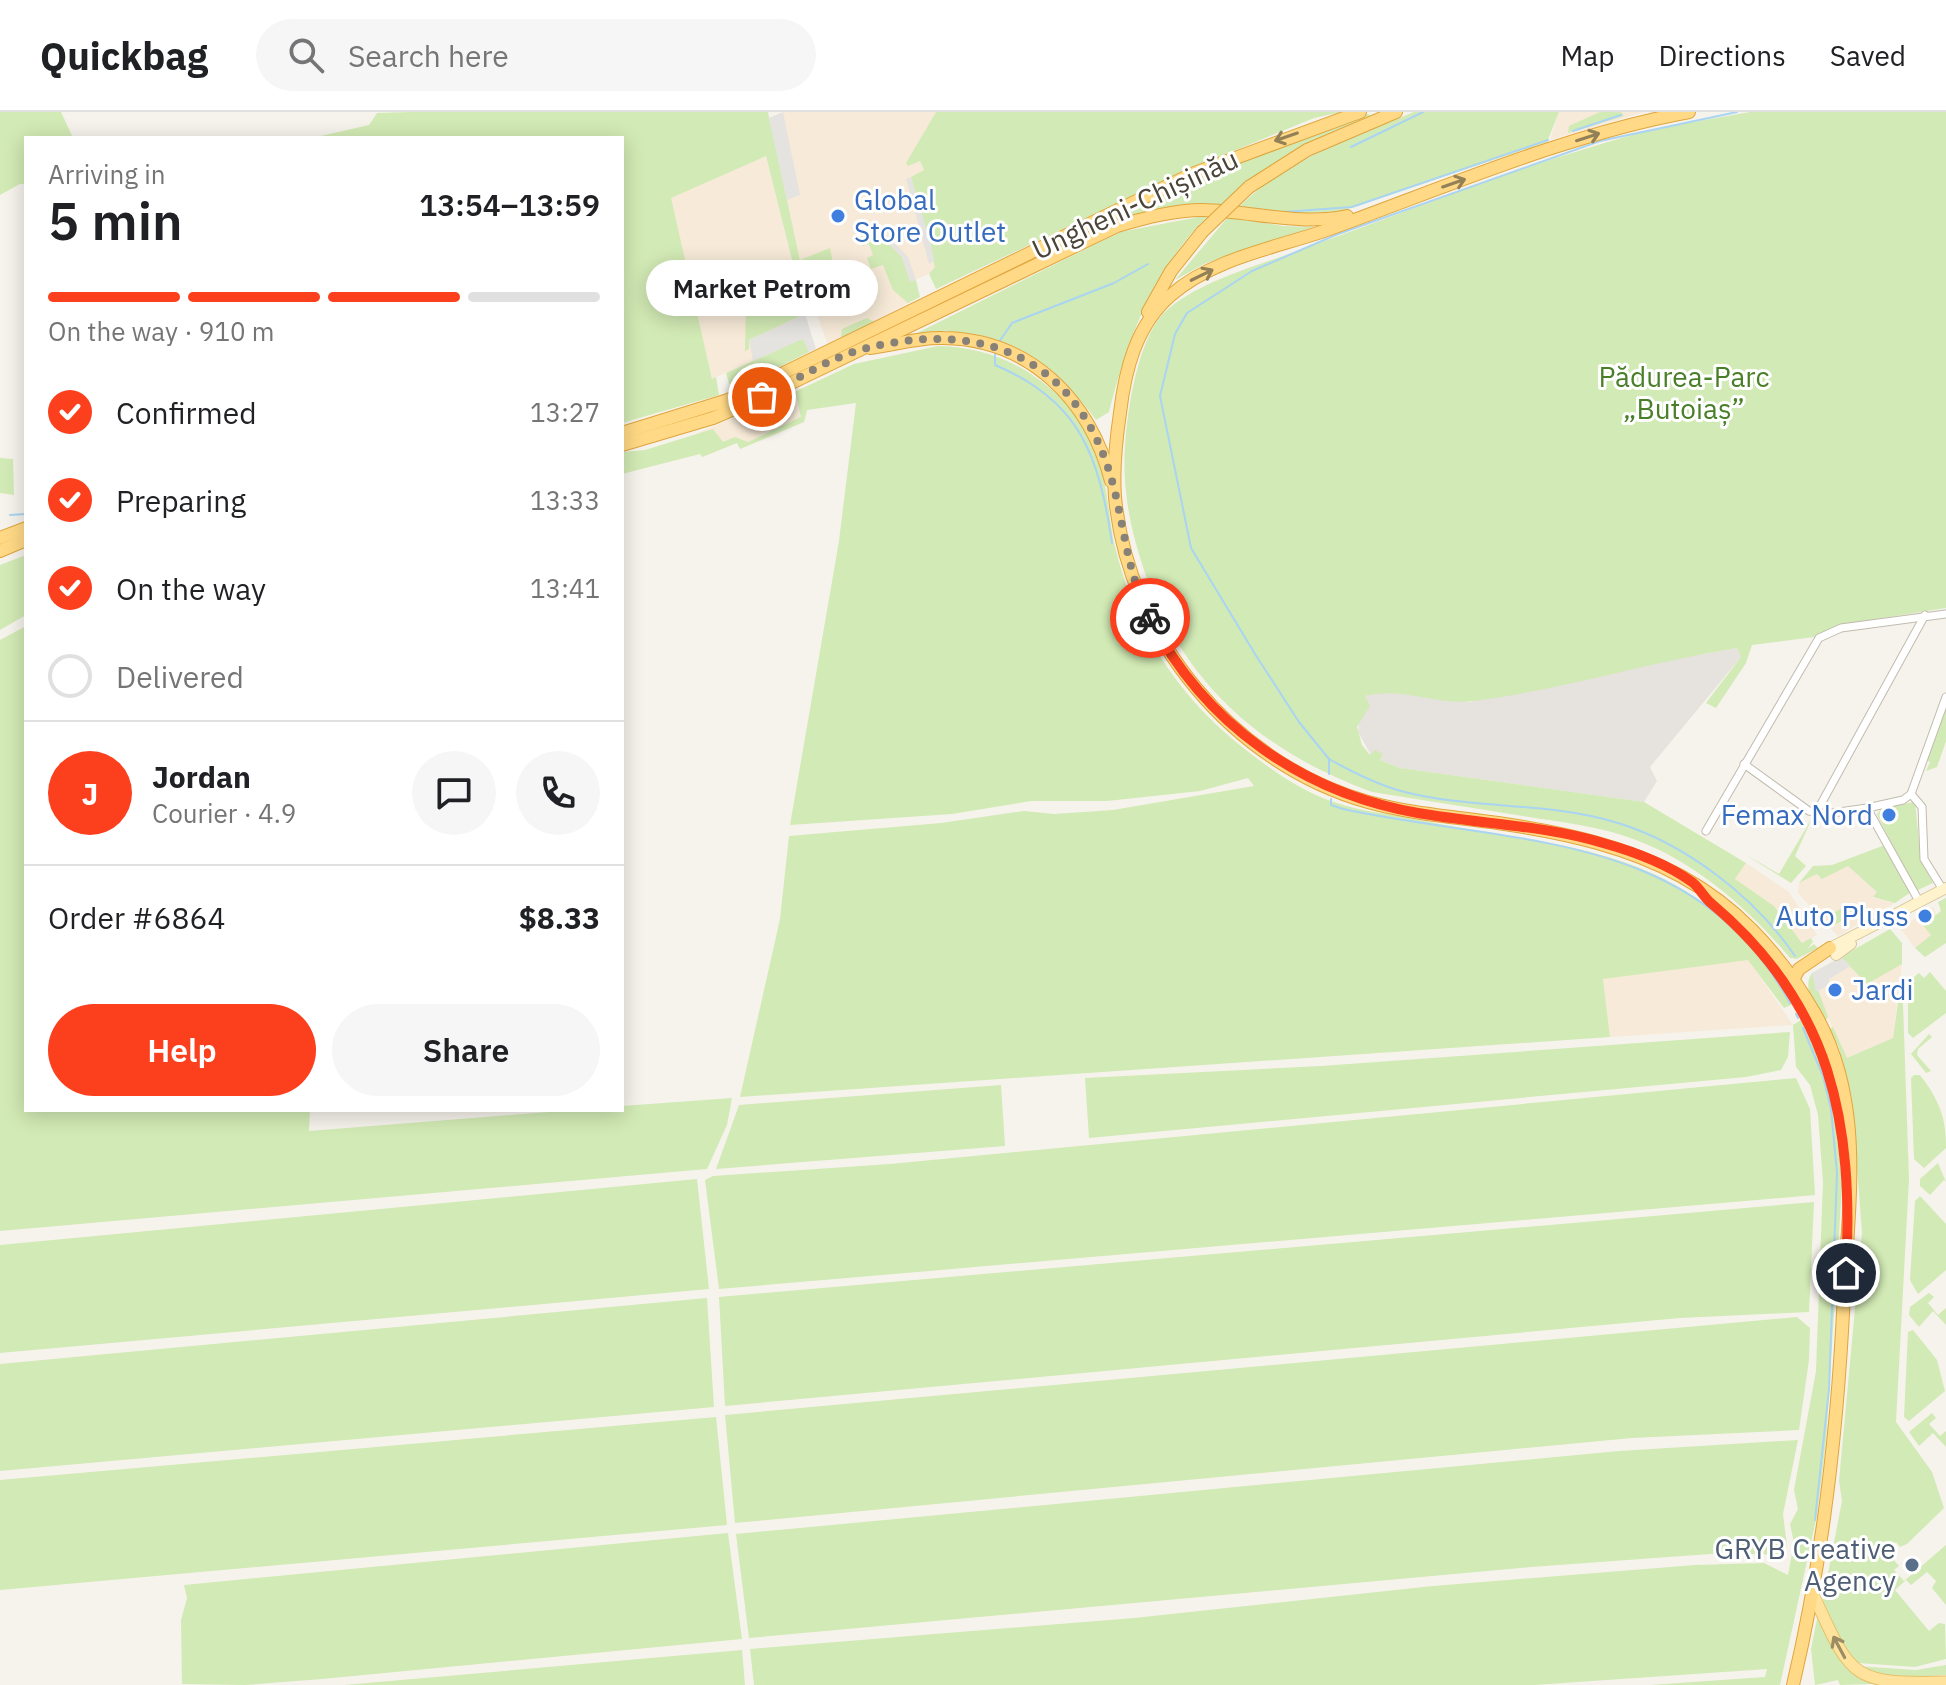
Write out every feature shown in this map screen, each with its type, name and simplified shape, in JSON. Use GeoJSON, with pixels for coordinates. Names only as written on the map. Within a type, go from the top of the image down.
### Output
{"type":"FeatureCollection","features":[{"type":"Feature","properties":{"kind":"highway","name":"Ungheni-Chișinău"},"geometry":{"type":"LineString","coordinates":[[919,314],[1192,174],[1360,112]]}},
{"type":"Feature","properties":{"kind":"highway"},"geometry":{"type":"LineString","coordinates":[[1115,494],[1120,409],[1126,376],[1160,289],[1202,232],[1249,187],[1307,150],[1396,112]]}},
{"type":"Feature","properties":{"kind":"highway"},"geometry":{"type":"LineString","coordinates":[[1144,326],[1167,298],[1203,273],[1589,137],[1689,112]]}},
{"type":"Feature","properties":{"kind":"highway","name":"Ungheni-Chișinău"},"geometry":{"type":"LineString","coordinates":[[919,314],[1094,235],[1137,220],[1202,210],[1322,219],[1393,205]]}},
{"type":"Feature","properties":{"kind":"highway"},"geometry":{"type":"LineString","coordinates":[[624,444],[713,418],[859,350],[919,314]]}},
{"type":"Feature","properties":{"kind":"highway"},"geometry":{"type":"LineString","coordinates":[[624,432],[728,400],[919,314]]}},
{"type":"Feature","properties":{"kind":"highway"},"geometry":{"type":"LineString","coordinates":[[859,350],[939,337],[956,338],[989,344],[1031,362],[1057,381],[1077,405],[1105,459],[1130,571],[1168,651],[1212,706],[1280,763],[1325,786],[1372,803],[1591,840],[1645,859],[1715,891],[1787,962],[1795,963],[1832,953]]}},
{"type":"Feature","properties":{"kind":"highway"},"geometry":{"type":"LineString","coordinates":[[0,538],[24,529]]}},
{"type":"Feature","properties":{"kind":"highway"},"geometry":{"type":"LineString","coordinates":[[0,551],[24,541]]}},
{"type":"Feature","properties":{"kind":"highway"},"geometry":{"type":"LineString","coordinates":[[1693,883],[1753,935],[1792,975],[1829,1045],[1848,1115]]}},
{"type":"Feature","properties":{"kind":"highway"},"geometry":{"type":"LineString","coordinates":[[1693,883],[1765,955],[1817,1035],[1840,1114],[1849,1210]]}},
{"type":"Feature","properties":{"kind":"highway"},"geometry":{"type":"LineString","coordinates":[[1792,975],[1832,953]]}},
{"type":"Feature","properties":{"kind":"highway"},"geometry":{"type":"LineString","coordinates":[[1793,1685],[1812,1592],[1837,1421],[1853,1168],[1845,1084],[1831,1039],[1804,985],[1809,971],[1832,953]]}},
{"type":"Feature","properties":{"kind":"highway"},"geometry":{"type":"LineString","coordinates":[[1792,975],[1794,988],[1820,1035],[1838,1085],[1848,1139],[1849,1210]]}},
{"type":"Feature","properties":{"kind":"main road"},"geometry":{"type":"LineString","coordinates":[[1832,953],[1945,889]]}},
{"type":"Feature","properties":{"kind":"main road"},"geometry":{"type":"LineString","coordinates":[[1812,1592],[1843,1657],[1857,1671],[1887,1685],[1946,1682]]}},
{"type":"Feature","properties":{"kind":"street"},"geometry":{"type":"LineString","coordinates":[[1706,831],[1819,638],[1841,628],[1946,614]]}},
{"type":"Feature","properties":{"kind":"street"},"geometry":{"type":"LineString","coordinates":[[1816,813],[1925,615]]}},
{"type":"Feature","properties":{"kind":"street"},"geometry":{"type":"LineString","coordinates":[[1744,764],[1802,808],[1816,813],[1867,808],[1903,800],[1911,794],[1946,697]]}},
{"type":"Feature","properties":{"kind":"street"},"geometry":{"type":"LineString","coordinates":[[1911,794],[1922,807],[1924,859],[1945,889]]}},
{"type":"Feature","properties":{"kind":"street"},"geometry":{"type":"LineString","coordinates":[[1867,808],[1920,903]]}},
{"type":"Feature","properties":{"kind":"shaded area"},"geometry":{"type":"Polygon","coordinates":[[[783,112],[936,112],[906,163],[920,161],[924,171],[911,178],[938,270],[910,282],[916,299],[828,345],[805,281],[769,118],[783,112]]]}},
{"type":"Feature","properties":{"kind":"shaded area"},"geometry":{"type":"Polygon","coordinates":[[[783,112],[800,195],[787,200],[769,118],[783,112]]]}},
{"type":"Feature","properties":{"kind":"shaded area"},"geometry":{"type":"Polygon","coordinates":[[[1559,112],[1645,112],[1550,140],[1559,112]]]}},
{"type":"Feature","properties":{"kind":"shaded area"},"geometry":{"type":"Polygon","coordinates":[[[766,156],[810,335],[712,379],[670,198],[766,156]]]}},
{"type":"Feature","properties":{"kind":"shaded area"},"geometry":{"type":"Polygon","coordinates":[[[911,177],[931,244],[934,261],[929,264],[906,179],[911,177]]]}},
{"type":"Feature","properties":{"kind":"shaded area"},"geometry":{"type":"Polygon","coordinates":[[[880,228],[908,257],[916,280],[910,282],[902,257],[875,230],[880,228]]]}},
{"type":"Feature","properties":{"kind":"shaded area"},"geometry":{"type":"Polygon","coordinates":[[[805,314],[816,349],[809,352],[803,339],[753,361],[749,340],[805,314]]]}},
{"type":"Feature","properties":{"kind":"shaded area"},"geometry":{"type":"Polygon","coordinates":[[[807,386],[811,396],[804,422],[740,449],[737,443],[702,457],[691,436],[807,386]]]}},
{"type":"Feature","properties":{"kind":"shaded area"},"geometry":{"type":"Polygon","coordinates":[[[1737,648],[1741,657],[1650,767],[1657,781],[1644,802],[1400,768],[1380,760],[1383,754],[1371,755],[1358,732],[1359,720],[1369,706],[1365,696],[1386,690],[1470,702],[1640,665],[1737,648]]]}},
{"type":"Feature","properties":{"kind":"shaded area"},"geometry":{"type":"Polygon","coordinates":[[[1746,863],[1789,892],[1817,935],[1802,943],[1774,906],[1735,879],[1746,863]]]}},
{"type":"Feature","properties":{"kind":"shaded area"},"geometry":{"type":"Polygon","coordinates":[[[1848,866],[1877,892],[1873,898],[1895,903],[1838,936],[1798,893],[1799,883],[1817,874],[1848,866]]]}},
{"type":"Feature","properties":{"kind":"shaded area"},"geometry":{"type":"Polygon","coordinates":[[[1933,907],[1936,914],[1931,935],[1915,948],[1900,928],[1933,907]]]}},
{"type":"Feature","properties":{"kind":"shaded area"},"geometry":{"type":"Polygon","coordinates":[[[1841,957],[1867,983],[1902,964],[1893,1038],[1847,1058],[1816,992],[1812,973],[1841,957]]]}},
{"type":"Feature","properties":{"kind":"shaded area"},"geometry":{"type":"Polygon","coordinates":[[[1841,957],[1851,966],[1829,979],[1829,985],[1816,992],[1812,973],[1841,957]]]}},
{"type":"Feature","properties":{"kind":"shaded area"},"geometry":{"type":"Polygon","coordinates":[[[1748,959],[1793,1025],[1610,1037],[1603,979],[1748,959]]]}},
{"type":"Feature","properties":{"kind":"green space"},"geometry":{"type":"Polygon","coordinates":[[[0,112],[61,112],[72,136],[24,136],[24,184],[0,195],[0,112]]]}},
{"type":"Feature","properties":{"kind":"green space"},"geometry":{"type":"Polygon","coordinates":[[[768,112],[800,260],[830,248],[834,269],[798,284],[805,314],[749,340],[749,349],[745,351],[746,297],[738,287],[793,264],[766,156],[671,198],[712,379],[716,377],[719,395],[624,422],[624,136],[321,136],[369,125],[377,113],[768,112]]]}},
{"type":"Feature","properties":{"kind":"green space"},"geometry":{"type":"Polygon","coordinates":[[[936,112],[1342,112],[1314,118],[1192,168],[936,289],[929,274],[935,267],[911,177],[924,170],[920,161],[908,166],[906,163],[936,112]]]}},
{"type":"Feature","properties":{"kind":"green space"},"geometry":{"type":"Polygon","coordinates":[[[1414,112],[1559,112],[1547,142],[1342,211],[1293,214],[1239,207],[1257,190],[1298,163],[1414,112]]]}},
{"type":"Feature","properties":{"kind":"green space"},"geometry":{"type":"Polygon","coordinates":[[[1600,112],[1621,112],[1624,116],[1568,133],[1569,126],[1600,112]]]}},
{"type":"Feature","properties":{"kind":"green space","name":"Pădurea-Parc „Butoiaș”"},"geometry":{"type":"Polygon","coordinates":[[[1750,112],[1946,112],[1946,608],[1839,625],[1814,637],[1752,645],[1746,663],[1716,708],[1706,703],[1741,657],[1737,648],[1474,701],[1447,701],[1392,693],[1365,696],[1370,706],[1357,727],[1362,745],[1370,755],[1375,750],[1383,754],[1380,760],[1400,768],[1644,802],[1746,863],[1735,879],[1774,906],[1802,943],[1811,938],[1813,942],[1807,949],[1814,944],[1818,948],[1797,959],[1790,958],[1757,922],[1720,889],[1680,861],[1636,840],[1580,825],[1372,792],[1332,776],[1262,734],[1231,708],[1204,679],[1180,647],[1160,610],[1134,537],[1125,480],[1128,416],[1138,366],[1155,325],[1180,300],[1235,273],[1554,159],[1650,130],[1750,112]]]}},
{"type":"Feature","properties":{"kind":"green space"},"geometry":{"type":"Polygon","coordinates":[[[1371,115],[1369,118],[1273,165],[1222,204],[1184,204],[1125,218],[1083,233],[1190,181],[1371,115]]]}},
{"type":"Feature","properties":{"kind":"green space"},"geometry":{"type":"Polygon","coordinates":[[[1209,215],[1172,258],[1158,282],[1134,331],[1109,412],[1096,420],[1050,369],[1015,347],[973,334],[944,331],[917,333],[1120,232],[1209,215]]]}},
{"type":"Feature","properties":{"kind":"green space"},"geometry":{"type":"Polygon","coordinates":[[[1228,217],[1283,226],[1313,227],[1206,263],[1175,280],[1228,217]]]}},
{"type":"Feature","properties":{"kind":"green space"},"geometry":{"type":"Polygon","coordinates":[[[875,230],[902,257],[910,281],[916,280],[920,297],[908,303],[893,290],[883,265],[871,269],[867,258],[873,255],[869,244],[862,246],[858,237],[875,230]]]}},
{"type":"Feature","properties":{"kind":"green space"},"geometry":{"type":"Polygon","coordinates":[[[844,273],[850,285],[817,298],[814,286],[816,291],[833,285],[831,279],[844,273]]]}},
{"type":"Feature","properties":{"kind":"green space"},"geometry":{"type":"Polygon","coordinates":[[[867,318],[875,322],[841,338],[842,329],[867,318]]]}},
{"type":"Feature","properties":{"kind":"green space"},"geometry":{"type":"Polygon","coordinates":[[[803,338],[809,352],[737,388],[729,384],[726,373],[803,338]]]}},
{"type":"Feature","properties":{"kind":"green space"},"geometry":{"type":"Polygon","coordinates":[[[938,346],[964,348],[1012,363],[1053,391],[1071,410],[1097,455],[1118,558],[1132,601],[1150,639],[1173,675],[1200,708],[1230,737],[1281,775],[1309,792],[1346,806],[1577,849],[1625,863],[1670,882],[1713,911],[1754,951],[1793,1004],[1784,1008],[1748,960],[1603,979],[1610,1037],[740,1097],[780,919],[789,836],[941,823],[1024,811],[1054,814],[1113,810],[1254,786],[1248,778],[1200,791],[1107,801],[1031,801],[952,814],[790,825],[839,541],[856,403],[807,410],[804,422],[740,449],[737,443],[702,457],[700,454],[624,473],[624,452],[645,450],[713,429],[723,442],[735,437],[748,442],[801,417],[796,395],[773,402],[854,364],[938,346]]]}},
{"type":"Feature","properties":{"kind":"green space"},"geometry":{"type":"Polygon","coordinates":[[[0,458],[13,459],[14,495],[0,493],[0,458]]]}},
{"type":"Feature","properties":{"kind":"green space"},"geometry":{"type":"Polygon","coordinates":[[[24,556],[24,616],[0,630],[0,565],[24,556]]]}},
{"type":"Feature","properties":{"kind":"green space"},"geometry":{"type":"Polygon","coordinates":[[[24,627],[24,1112],[310,1112],[309,1131],[549,1112],[624,1112],[624,1106],[732,1098],[727,1125],[707,1169],[0,1231],[0,640],[24,627]]]}},
{"type":"Feature","properties":{"kind":"green space"},"geometry":{"type":"Polygon","coordinates":[[[1946,706],[1946,741],[1937,767],[1921,773],[1926,771],[1930,762],[1926,760],[1946,706]]]}},
{"type":"Feature","properties":{"kind":"green space"},"geometry":{"type":"Polygon","coordinates":[[[1915,802],[1921,861],[1933,883],[1916,891],[1877,815],[1882,807],[1915,802]]]}},
{"type":"Feature","properties":{"kind":"green space"},"geometry":{"type":"Polygon","coordinates":[[[1812,818],[1795,856],[1806,866],[1791,883],[1743,853],[1779,874],[1812,818]]]}},
{"type":"Feature","properties":{"kind":"green space"},"geometry":{"type":"Polygon","coordinates":[[[1885,845],[1911,892],[1895,903],[1873,897],[1877,892],[1848,866],[1822,879],[1817,874],[1799,883],[1813,866],[1832,865],[1885,845]]]}},
{"type":"Feature","properties":{"kind":"green space"},"geometry":{"type":"Polygon","coordinates":[[[1946,898],[1946,943],[1925,957],[1915,948],[1931,935],[1923,925],[1941,911],[1938,902],[1946,898]]]}},
{"type":"Feature","properties":{"kind":"green space"},"geometry":{"type":"Polygon","coordinates":[[[1844,907],[1851,909],[1852,915],[1831,927],[1828,916],[1844,907]]]}},
{"type":"Feature","properties":{"kind":"green space"},"geometry":{"type":"Polygon","coordinates":[[[1890,929],[1902,943],[1902,964],[1867,984],[1841,957],[1890,929]]]}},
{"type":"Feature","properties":{"kind":"green space"},"geometry":{"type":"Polygon","coordinates":[[[1930,972],[1946,991],[1946,1013],[1913,1038],[1908,1033],[1908,982],[1919,973],[1924,978],[1930,972]]]}},
{"type":"Feature","properties":{"kind":"green space"},"geometry":{"type":"Polygon","coordinates":[[[1812,973],[1828,1017],[1825,1022],[1809,992],[1812,973]]]}},
{"type":"Feature","properties":{"kind":"green space"},"geometry":{"type":"Polygon","coordinates":[[[1902,975],[1909,1179],[1896,1422],[1932,1472],[1944,1508],[1907,1544],[1900,1547],[1896,1542],[1886,1551],[1899,1566],[1894,1570],[1904,1581],[1946,1545],[1946,1605],[1932,1588],[1936,1581],[1927,1572],[1911,1585],[1906,1580],[1895,1590],[1929,1631],[1939,1623],[1945,1624],[1946,1659],[1915,1667],[1858,1663],[1843,1644],[1823,1600],[1842,1501],[1839,1481],[1862,1233],[1852,1098],[1839,1048],[1830,1029],[1833,1027],[1847,1058],[1893,1038],[1902,975]]]}},
{"type":"Feature","properties":{"kind":"green space"},"geometry":{"type":"Polygon","coordinates":[[[1801,1020],[1825,1072],[1835,1111],[1842,1185],[1826,1441],[1817,1515],[1780,1685],[1650,1685],[1765,1677],[1767,1669],[1534,1685],[754,1685],[750,1649],[1134,1618],[1433,1586],[1695,1565],[1764,1563],[1788,1575],[1794,1543],[1790,1524],[1798,1509],[1794,1490],[1816,1371],[1823,1182],[1818,1115],[1810,1085],[1796,1067],[1793,1025],[1801,1020]]]}},
{"type":"Feature","properties":{"kind":"green space"},"geometry":{"type":"Polygon","coordinates":[[[1790,1032],[1788,1057],[1781,1070],[1746,1077],[1089,1138],[1085,1078],[1321,1066],[1790,1032]]]}},
{"type":"Feature","properties":{"kind":"green space"},"geometry":{"type":"Polygon","coordinates":[[[1929,1034],[1932,1037],[1918,1049],[1917,1055],[1931,1071],[1926,1073],[1911,1054],[1929,1034]]]}},
{"type":"Feature","properties":{"kind":"green space"},"geometry":{"type":"Polygon","coordinates":[[[1920,1075],[1932,1093],[1945,1127],[1946,1148],[1924,1168],[1914,1159],[1911,1078],[1920,1075]]]}},
{"type":"Feature","properties":{"kind":"green space"},"geometry":{"type":"Polygon","coordinates":[[[1796,1078],[1810,1109],[1815,1195],[719,1289],[705,1180],[713,1176],[890,1164],[1796,1078]]]}},
{"type":"Feature","properties":{"kind":"green space"},"geometry":{"type":"Polygon","coordinates":[[[1001,1085],[1005,1146],[716,1169],[739,1105],[1001,1085]]]}},
{"type":"Feature","properties":{"kind":"green space"},"geometry":{"type":"Polygon","coordinates":[[[1938,1163],[1946,1182],[1944,1180],[1930,1195],[1920,1186],[1920,1179],[1938,1163]]]}},
{"type":"Feature","properties":{"kind":"green space"},"geometry":{"type":"Polygon","coordinates":[[[697,1179],[709,1289],[0,1353],[0,1245],[697,1179]]]}},
{"type":"Feature","properties":{"kind":"green space"},"geometry":{"type":"Polygon","coordinates":[[[1920,1196],[1946,1224],[1946,1270],[1918,1294],[1910,1280],[1915,1201],[1920,1196]]]}},
{"type":"Feature","properties":{"kind":"green space"},"geometry":{"type":"Polygon","coordinates":[[[1814,1202],[1809,1312],[1680,1318],[725,1406],[719,1297],[1814,1202]]]}},
{"type":"Feature","properties":{"kind":"green space"},"geometry":{"type":"Polygon","coordinates":[[[1929,1293],[1934,1297],[1928,1303],[1938,1315],[1946,1308],[1946,1325],[1933,1311],[1919,1327],[1909,1315],[1910,1307],[1929,1293]]]}},
{"type":"Feature","properties":{"kind":"green space"},"geometry":{"type":"Polygon","coordinates":[[[707,1298],[714,1407],[0,1471],[0,1364],[707,1298]]]}},
{"type":"Feature","properties":{"kind":"green space"},"geometry":{"type":"Polygon","coordinates":[[[1797,1317],[1810,1328],[1809,1360],[1799,1430],[1632,1438],[735,1523],[725,1415],[1797,1317]]]}},
{"type":"Feature","properties":{"kind":"green space"},"geometry":{"type":"Polygon","coordinates":[[[1913,1330],[1937,1360],[1945,1391],[1909,1421],[1904,1417],[1908,1332],[1913,1330]]]}},
{"type":"Feature","properties":{"kind":"green space"},"geometry":{"type":"Polygon","coordinates":[[[1932,1413],[1936,1418],[1929,1424],[1940,1436],[1946,1431],[1946,1447],[1933,1433],[1919,1446],[1909,1432],[1932,1413]]]}},
{"type":"Feature","properties":{"kind":"green space"},"geometry":{"type":"Polygon","coordinates":[[[716,1417],[727,1525],[0,1590],[0,1480],[716,1417]]]}},
{"type":"Feature","properties":{"kind":"green space"},"geometry":{"type":"Polygon","coordinates":[[[1798,1440],[1783,1514],[1787,1546],[1779,1555],[1724,1553],[1531,1567],[749,1638],[736,1534],[1619,1451],[1798,1440]]]}},
{"type":"Feature","properties":{"kind":"green space"},"geometry":{"type":"Polygon","coordinates":[[[728,1533],[742,1639],[322,1679],[245,1685],[182,1684],[181,1620],[187,1598],[184,1585],[728,1533]]]}},
{"type":"Feature","properties":{"kind":"green space"},"geometry":{"type":"Polygon","coordinates":[[[1818,1614],[1837,1653],[1872,1684],[1840,1685],[1838,1680],[1815,1685],[1811,1649],[1818,1614]]]}},
{"type":"Feature","properties":{"kind":"green space"},"geometry":{"type":"Polygon","coordinates":[[[742,1650],[745,1685],[344,1685],[742,1650]]]}},
{"type":"Feature","properties":{"kind":"green space"},"geometry":{"type":"Polygon","coordinates":[[[1946,1665],[1946,1675],[1889,1679],[1857,1666],[1916,1670],[1946,1665]]]}},
{"type":"Feature","properties":{"kind":"waterway"},"geometry":{"type":"LineString","coordinates":[[1351,147],[1423,112]]}},
{"type":"Feature","properties":{"kind":"waterway"},"geometry":{"type":"LineString","coordinates":[[1329,774],[1329,759],[1299,722],[1191,548],[1160,396],[1175,334],[1187,313],[1252,271],[1338,234],[1600,141],[1737,112]]}},
{"type":"Feature","properties":{"kind":"waterway"},"geometry":{"type":"LineString","coordinates":[[1573,131],[1621,115]]}},
{"type":"Feature","properties":{"kind":"waterway"},"geometry":{"type":"LineString","coordinates":[[1283,212],[1352,207],[1548,140]]}},
{"type":"Feature","properties":{"kind":"waterway"},"geometry":{"type":"LineString","coordinates":[[999,342],[1012,323],[1114,283],[1148,264]]}},
{"type":"Feature","properties":{"kind":"waterway"},"geometry":{"type":"LineString","coordinates":[[995,353],[995,365],[1024,379],[1048,396],[1081,435],[1100,484],[1112,543]]}},
{"type":"Feature","properties":{"kind":"waterway"},"geometry":{"type":"LineString","coordinates":[[10,515],[24,514]]}},
{"type":"Feature","properties":{"kind":"waterway"},"geometry":{"type":"LineString","coordinates":[[1329,759],[1401,791],[1455,801],[1564,811],[1643,832],[1669,844],[1717,875],[1760,913],[1795,956]]}},
{"type":"Feature","properties":{"kind":"waterway"},"geometry":{"type":"LineString","coordinates":[[1331,799],[1331,805],[1343,809],[1533,840],[1594,854],[1651,875],[1704,904],[1751,946],[1790,1003]]}},
{"type":"Feature","properties":{"kind":"waterway"},"geometry":{"type":"LineString","coordinates":[[1796,1014],[1798,1018]]}},
{"type":"Feature","properties":{"kind":"waterway"},"geometry":{"type":"LineString","coordinates":[[1803,1028],[1823,1076],[1831,1109],[1837,1173],[1829,1389],[1815,1520]]}},
{"type":"Feature","properties":{"kind":"way so far"},"geometry":{"type":"LineString","coordinates":[[762,397],[859,350],[939,337],[989,344],[1031,362],[1057,381],[1077,405],[1105,459],[1130,571],[1150,618]]}},
{"type":"Feature","properties":{"kind":"place","name":"Global Store Outlet"},"geometry":{"type":"Point","coordinates":[838,216]}},
{"type":"Feature","properties":{"kind":"place","name":"Market Petrom"},"geometry":{"type":"Point","coordinates":[762,397]}},
{"type":"Feature","properties":{"kind":"place","name":"Femax Nord"},"geometry":{"type":"Point","coordinates":[1889,815]}},
{"type":"Feature","properties":{"kind":"place","name":"Auto Pluss"},"geometry":{"type":"Point","coordinates":[1925,916]}},
{"type":"Feature","properties":{"kind":"place","name":"Jardi"},"geometry":{"type":"Point","coordinates":[1835,990]}},
{"type":"Feature","properties":{"kind":"place","name":"GRYB Creative Agency"},"geometry":{"type":"Point","coordinates":[1912,1565]}},
{"type":"Feature","properties":{"kind":"route"},"geometry":{"type":"LineString","coordinates":[[1150,618],[1181,670],[1227,721],[1280,763],[1325,786],[1360,800],[1421,814],[1556,832],[1603,843],[1645,859],[1693,883],[1765,955],[1791,990],[1817,1035],[1830,1070],[1840,1114],[1849,1210],[1846,1273]]}}]}
